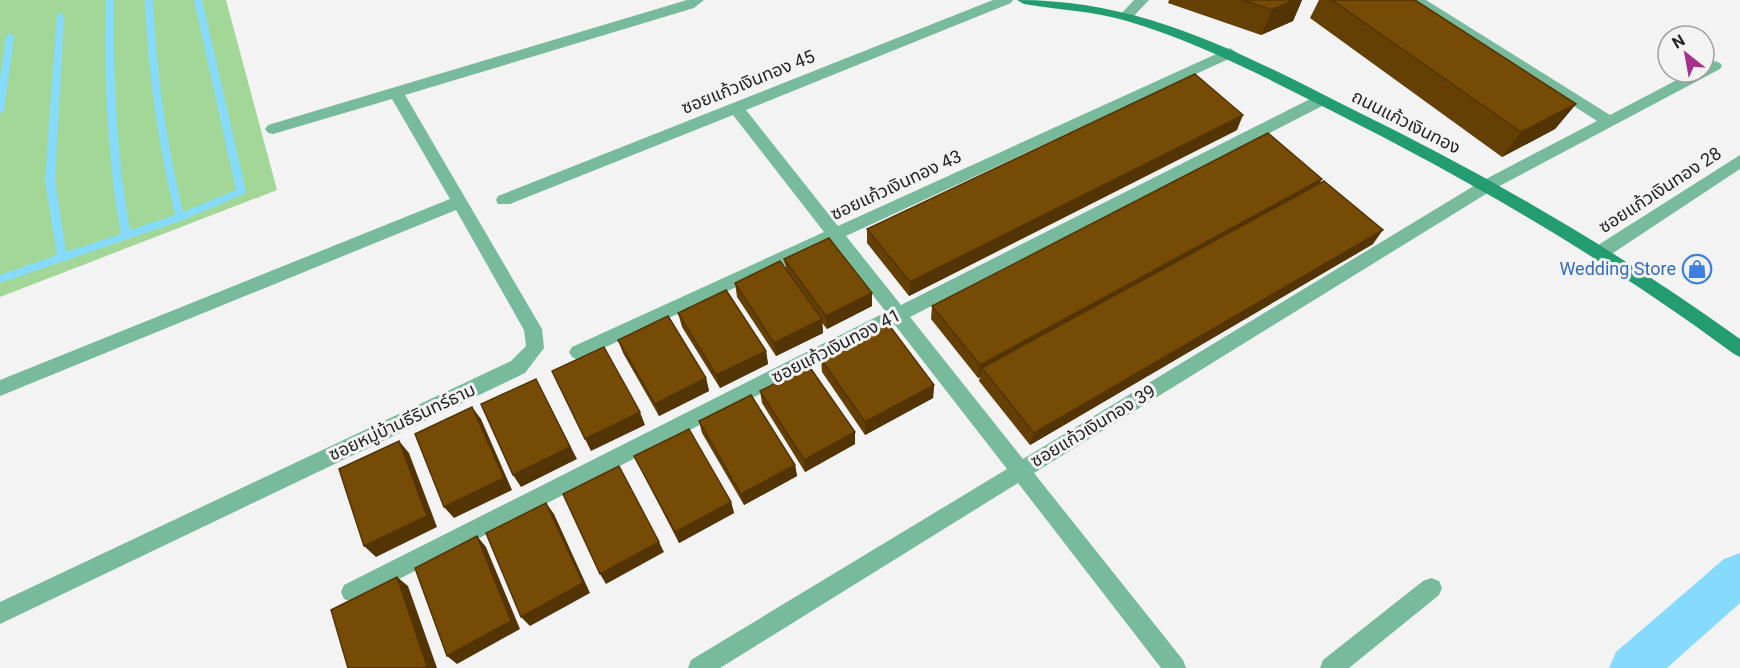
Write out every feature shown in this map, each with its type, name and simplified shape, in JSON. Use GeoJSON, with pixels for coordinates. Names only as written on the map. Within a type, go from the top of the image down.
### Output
{"type":"FeatureCollection","features":[{"type":"Feature","properties":{"kind":"street"},"geometry":{"type":"LineString","coordinates":[[273,129],[697,0]]}},
{"type":"Feature","properties":{"kind":"street","name":"ซอยแก้วเงินทอง 45"},"geometry":{"type":"LineString","coordinates":[[504,200],[1006,0]]}},
{"type":"Feature","properties":{"kind":"street","name":"ถนนแก้วเงินทอง"},"geometry":{"type":"LineString","coordinates":[[1024,0],[1126,16],[1188,36],[1230,53],[1488,185],[1601,252],[1740,349]]}},
{"type":"Feature","properties":{"kind":"street"},"geometry":{"type":"LineString","coordinates":[[1126,16],[1142,0]]}},
{"type":"Feature","properties":{"kind":"street"},"geometry":{"type":"LineString","coordinates":[[1416,0],[1610,122]]}},
{"type":"Feature","properties":{"kind":"street","name":"ซอยแก้วเงินทอง 43"},"geometry":{"type":"LineString","coordinates":[[578,352],[1230,53]]}},
{"type":"Feature","properties":{"kind":"street","name":"ซอยแก้วเงินทอง 39"},"geometry":{"type":"LineString","coordinates":[[699,668],[1488,185],[1681,84]]}},
{"type":"Feature","properties":{"kind":"street","name":"ซอยหมู่บ้านธีรินทร์ธาม"},"geometry":{"type":"LineString","coordinates":[[0,613],[518,367],[535,348],[532,329],[396,92]]}},
{"type":"Feature","properties":{"kind":"street","name":"ซอยแก้วเงินทอง 41"},"geometry":{"type":"LineString","coordinates":[[352,592],[1321,100]]}},
{"type":"Feature","properties":{"kind":"street"},"geometry":{"type":"LineString","coordinates":[[736,108],[1175,668]]}},
{"type":"Feature","properties":{"kind":"street","name":"ซอยแก้วเงินทอง 28"},"geometry":{"type":"LineString","coordinates":[[1601,252],[1740,162]]}},
{"type":"Feature","properties":{"kind":"street"},"geometry":{"type":"LineString","coordinates":[[0,388],[459,202]]}},
{"type":"Feature","properties":{"kind":"street"},"geometry":{"type":"LineString","coordinates":[[1331,668],[1431,588]]}},
{"type":"Feature","properties":{"kind":"green space"},"geometry":{"type":"Polygon","coordinates":[[[0,0],[226,0],[277,190],[0,297],[0,0]]]}},
{"type":"Feature","properties":{"kind":"building"},"geometry":{"type":"Polygon","coordinates":[[[1243,0],[1293,0],[1272,10],[1243,0]]]}},
{"type":"Feature","properties":{"kind":"building"},"geometry":{"type":"Polygon","coordinates":[[[1332,0],[1415,0],[1576,104],[1521,132],[1332,0]]]}},
{"type":"Feature","properties":{"kind":"building"},"geometry":{"type":"Polygon","coordinates":[[[1195,74],[1243,115],[910,282],[867,229],[1195,74]]]}},
{"type":"Feature","properties":{"kind":"building"},"geometry":{"type":"Polygon","coordinates":[[[1268,133],[1322,179],[980,365],[932,306],[1268,133]]]}},
{"type":"Feature","properties":{"kind":"building"},"geometry":{"type":"Polygon","coordinates":[[[1324,181],[1383,230],[1034,433],[982,368],[1324,181]]]}},
{"type":"Feature","properties":{"kind":"building"},"geometry":{"type":"Polygon","coordinates":[[[829,238],[872,293],[826,316],[784,259],[829,238]]]}},
{"type":"Feature","properties":{"kind":"building"},"geometry":{"type":"Polygon","coordinates":[[[780,261],[822,319],[774,343],[735,283],[780,261]]]}},
{"type":"Feature","properties":{"kind":"building"},"geometry":{"type":"Polygon","coordinates":[[[726,290],[766,351],[716,375],[678,313],[726,290]]]}},
{"type":"Feature","properties":{"kind":"building"},"geometry":{"type":"Polygon","coordinates":[[[668,316],[706,378],[655,404],[618,340],[668,316]]]}},
{"type":"Feature","properties":{"kind":"building"},"geometry":{"type":"Polygon","coordinates":[[[889,325],[934,385],[865,422],[821,359],[889,325]]]}},
{"type":"Feature","properties":{"kind":"building"},"geometry":{"type":"Polygon","coordinates":[[[604,347],[640,412],[585,439],[552,371],[604,347]]]}},
{"type":"Feature","properties":{"kind":"building"},"geometry":{"type":"Polygon","coordinates":[[[809,366],[855,432],[804,460],[760,391],[809,366]]]}},
{"type":"Feature","properties":{"kind":"building"},"geometry":{"type":"Polygon","coordinates":[[[536,379],[570,447],[513,475],[481,404],[536,379]]]}},
{"type":"Feature","properties":{"kind":"building"},"geometry":{"type":"Polygon","coordinates":[[[751,395],[795,465],[741,494],[699,421],[751,395]]]}},
{"type":"Feature","properties":{"kind":"building"},"geometry":{"type":"Polygon","coordinates":[[[472,407],[504,478],[444,507],[415,434],[472,407]]]}},
{"type":"Feature","properties":{"kind":"building"},"geometry":{"type":"Polygon","coordinates":[[[689,429],[731,502],[675,532],[634,456],[689,429]]]}},
{"type":"Feature","properties":{"kind":"building"},"geometry":{"type":"Polygon","coordinates":[[[399,441],[427,516],[364,546],[339,469],[399,441]]]}},
{"type":"Feature","properties":{"kind":"building"},"geometry":{"type":"Polygon","coordinates":[[[619,466],[659,542],[600,574],[563,494],[619,466]]]}},
{"type":"Feature","properties":{"kind":"building"},"geometry":{"type":"Polygon","coordinates":[[[546,503],[583,583],[521,617],[486,533],[546,503]]]}},
{"type":"Feature","properties":{"kind":"building"},"geometry":{"type":"Polygon","coordinates":[[[477,536],[511,621],[447,656],[415,568],[477,536]]]}},
{"type":"Feature","properties":{"kind":"building"},"geometry":{"type":"Polygon","coordinates":[[[397,577],[427,666],[422,668],[348,668],[331,610],[397,577]]]}},
{"type":"Feature","properties":{"kind":"waterway"},"geometry":{"type":"LineString","coordinates":[[110,0],[111,118],[116,176],[126,235]]}},
{"type":"Feature","properties":{"kind":"waterway"},"geometry":{"type":"LineString","coordinates":[[149,0],[158,109],[180,217]]}},
{"type":"Feature","properties":{"kind":"waterway"},"geometry":{"type":"LineString","coordinates":[[180,217],[241,192],[198,0]]}},
{"type":"Feature","properties":{"kind":"waterway"},"geometry":{"type":"LineString","coordinates":[[60,16],[50,181],[62,257]]}},
{"type":"Feature","properties":{"kind":"waterway"},"geometry":{"type":"LineString","coordinates":[[0,111],[10,36]]}},
{"type":"Feature","properties":{"kind":"waterway"},"geometry":{"type":"LineString","coordinates":[[0,279],[180,217]]}},
{"type":"Feature","properties":{"kind":"waterway"},"geometry":{"type":"LineString","coordinates":[[1632,668],[1740,574]]}},
{"type":"Feature","properties":{"kind":"place","name":"Wedding Store"},"geometry":{"type":"Point","coordinates":[1697,269]}}]}
